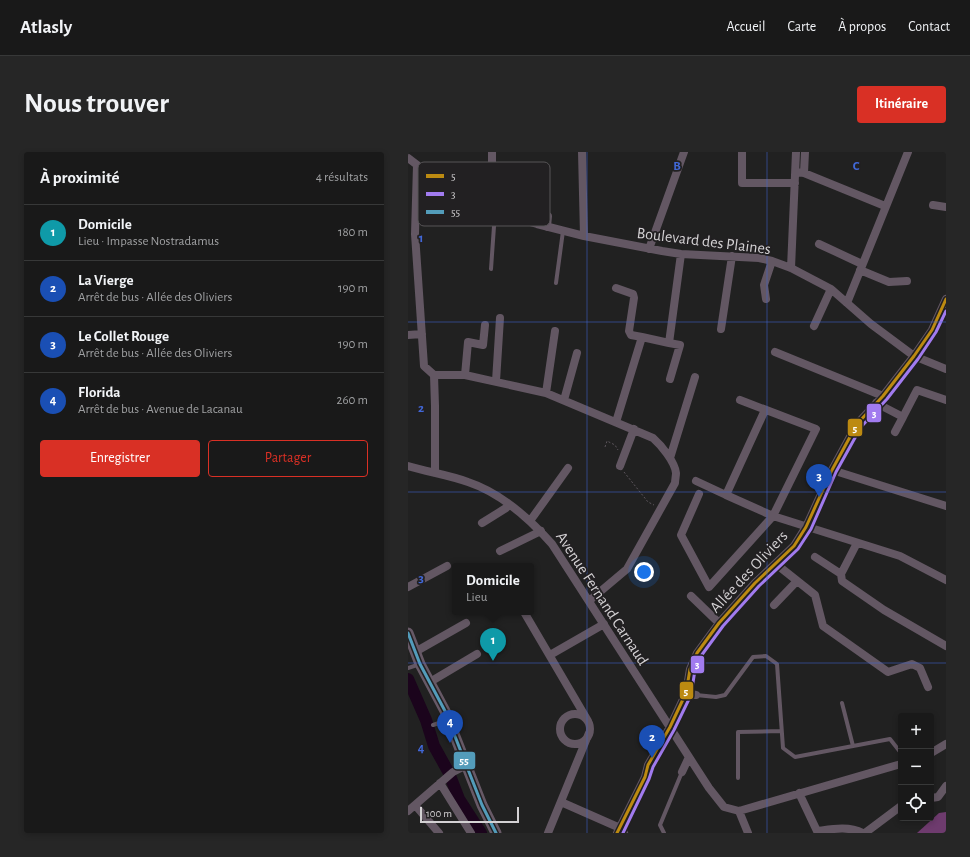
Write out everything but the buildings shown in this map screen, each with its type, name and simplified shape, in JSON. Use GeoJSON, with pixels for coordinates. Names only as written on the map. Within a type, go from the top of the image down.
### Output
{"type":"FeatureCollection","features":[{"type":"Feature","properties":{"kind":"street"},"geometry":{"type":"LineString","coordinates":[[492,152],[492,162]]}},
{"type":"Feature","properties":{"kind":"street"},"geometry":{"type":"LineString","coordinates":[[582,152],[587,202],[584,236]]}},
{"type":"Feature","properties":{"kind":"street"},"geometry":{"type":"LineString","coordinates":[[649,249],[684,152]]}},
{"type":"Feature","properties":{"kind":"street"},"geometry":{"type":"LineString","coordinates":[[742,152],[742,183],[795,183]]}},
{"type":"Feature","properties":{"kind":"street"},"geometry":{"type":"LineString","coordinates":[[792,268],[796,152]]}},
{"type":"Feature","properties":{"kind":"street"},"geometry":{"type":"LineString","coordinates":[[804,173],[805,152]]}},
{"type":"Feature","properties":{"kind":"street"},"geometry":{"type":"LineString","coordinates":[[847,303],[908,152]]}},
{"type":"Feature","properties":{"kind":"street","name":"Boulevard des Plaines"},"geometry":{"type":"LineString","coordinates":[[408,158],[417,165]]}},
{"type":"Feature","properties":{"kind":"street"},"geometry":{"type":"LineString","coordinates":[[417,165],[415,234],[424,366],[434,375],[465,375],[546,393],[634,429],[653,438],[660,444],[670,458],[676,472],[675,483],[627,569],[589,601]]}},
{"type":"Feature","properties":{"kind":"street"},"geometry":{"type":"LineString","coordinates":[[796,172],[804,173],[886,206]]}},
{"type":"Feature","properties":{"kind":"street"},"geometry":{"type":"LineString","coordinates":[[933,205],[946,207]]}},
{"type":"Feature","properties":{"kind":"street","name":"Boulevard des Plaines"},"geometry":{"type":"LineString","coordinates":[[544,226],[649,249],[681,254],[759,258],[792,268],[831,289],[871,324],[914,356],[946,369]]}},
{"type":"Feature","properties":{"kind":"street"},"geometry":{"type":"LineString","coordinates":[[819,244],[889,282],[907,281]]}},
{"type":"Feature","properties":{"kind":"street"},"geometry":{"type":"LineString","coordinates":[[669,343],[681,254]]}},
{"type":"Feature","properties":{"kind":"street"},"geometry":{"type":"LineString","coordinates":[[720,329],[732,256]]}},
{"type":"Feature","properties":{"kind":"street"},"geometry":{"type":"LineString","coordinates":[[766,299],[764,285],[772,261]]}},
{"type":"Feature","properties":{"kind":"street"},"geometry":{"type":"LineString","coordinates":[[616,288],[633,294],[634,298],[628,331],[631,335],[680,345],[670,379]]}},
{"type":"Feature","properties":{"kind":"street"},"geometry":{"type":"LineString","coordinates":[[814,326],[831,289]]}},
{"type":"Feature","properties":{"kind":"street","name":"Allée des Oliviers"},"geometry":{"type":"LineString","coordinates":[[620,831],[645,777],[648,765],[670,727],[686,693],[690,669],[697,653],[719,623],[755,584],[794,546],[806,527],[832,470],[857,424],[914,356],[932,330],[946,299]]}},
{"type":"Feature","properties":{"kind":"street"},"geometry":{"type":"LineString","coordinates":[[496,381],[500,318]]}},
{"type":"Feature","properties":{"kind":"street"},"geometry":{"type":"LineString","coordinates":[[465,375],[468,342],[483,345],[485,326]]}},
{"type":"Feature","properties":{"kind":"street"},"geometry":{"type":"LineString","coordinates":[[546,393],[555,332]]}},
{"type":"Feature","properties":{"kind":"street"},"geometry":{"type":"LineString","coordinates":[[408,335],[422,334]]}},
{"type":"Feature","properties":{"kind":"street"},"geometry":{"type":"LineString","coordinates":[[616,422],[642,337]]}},
{"type":"Feature","properties":{"kind":"street"},"geometry":{"type":"LineString","coordinates":[[564,400],[577,353]]}},
{"type":"Feature","properties":{"kind":"street"},"geometry":{"type":"LineString","coordinates":[[773,354],[879,399],[903,417]]}},
{"type":"Feature","properties":{"kind":"street"},"geometry":{"type":"LineString","coordinates":[[434,375],[435,474]]}},
{"type":"Feature","properties":{"kind":"street"},"geometry":{"type":"LineString","coordinates":[[670,458],[695,377]]}},
{"type":"Feature","properties":{"kind":"street"},"geometry":{"type":"LineString","coordinates":[[895,432],[918,390],[946,400]]}},
{"type":"Feature","properties":{"kind":"street"},"geometry":{"type":"LineString","coordinates":[[700,494],[681,535],[709,587],[773,516],[816,429],[740,400]]}},
{"type":"Feature","properties":{"kind":"street"},"geometry":{"type":"LineString","coordinates":[[726,495],[765,410]]}},
{"type":"Feature","properties":{"kind":"street"},"geometry":{"type":"LineString","coordinates":[[620,466],[634,429]]}},
{"type":"Feature","properties":{"kind":"street","name":"Avenue Fernand Carnaud"},"geometry":{"type":"LineString","coordinates":[[408,466],[468,482],[490,491],[509,504],[541,531],[552,544],[709,788],[724,807],[739,811]]}},
{"type":"Feature","properties":{"kind":"street"},"geometry":{"type":"LineString","coordinates":[[530,521],[568,468]]}},
{"type":"Feature","properties":{"kind":"street"},"geometry":{"type":"LineString","coordinates":[[832,470],[946,506]]}},
{"type":"Feature","properties":{"kind":"street"},"geometry":{"type":"LineString","coordinates":[[696,481],[773,516],[900,556],[946,580]]}},
{"type":"Feature","properties":{"kind":"street"},"geometry":{"type":"LineString","coordinates":[[482,523],[506,508],[509,504]]}},
{"type":"Feature","properties":{"kind":"street"},"geometry":{"type":"LineString","coordinates":[[500,551],[541,531]]}},
{"type":"Feature","properties":{"kind":"street"},"geometry":{"type":"LineString","coordinates":[[857,543],[841,574],[842,581],[884,610],[946,646]]}},
{"type":"Feature","properties":{"kind":"street"},"geometry":{"type":"LineString","coordinates":[[815,557],[841,574]]}},
{"type":"Feature","properties":{"kind":"street"},"geometry":{"type":"LineString","coordinates":[[776,564],[815,595],[823,626],[888,672],[912,664],[920,668],[928,687]]}},
{"type":"Feature","properties":{"kind":"street"},"geometry":{"type":"LineString","coordinates":[[408,587],[447,566]]}},
{"type":"Feature","properties":{"kind":"street"},"geometry":{"type":"LineString","coordinates":[[774,605],[796,581]]}},
{"type":"Feature","properties":{"kind":"street"},"geometry":{"type":"LineString","coordinates":[[691,596],[719,623]]}},
{"type":"Feature","properties":{"kind":"street"},"geometry":{"type":"LineString","coordinates":[[526,615],[590,726],[589,733],[548,833]]}},
{"type":"Feature","properties":{"kind":"street"},"geometry":{"type":"LineString","coordinates":[[415,652],[466,623]]}},
{"type":"Feature","properties":{"kind":"street"},"geometry":{"type":"LineString","coordinates":[[550,655],[604,624]]}},
{"type":"Feature","properties":{"kind":"street"},"geometry":{"type":"LineString","coordinates":[[408,633],[420,664],[449,720],[482,805],[496,833]]}},
{"type":"Feature","properties":{"kind":"street"},"geometry":{"type":"LineString","coordinates":[[430,682],[477,654]]}},
{"type":"Feature","properties":{"kind":"street"},"geometry":{"type":"LineString","coordinates":[[686,693],[696,695]]}},
{"type":"Feature","properties":{"kind":"street"},"geometry":{"type":"LineString","coordinates":[[588,721],[584,716],[579,714],[569,715],[561,722],[560,731],[565,740],[574,744],[583,742],[589,733]]}},
{"type":"Feature","properties":{"kind":"street"},"geometry":{"type":"LineString","coordinates":[[934,751],[946,744]]}},
{"type":"Feature","properties":{"kind":"street"},"geometry":{"type":"LineString","coordinates":[[682,772],[689,757]]}},
{"type":"Feature","properties":{"kind":"street"},"geometry":{"type":"LineString","coordinates":[[408,811],[446,778],[467,765]]}},
{"type":"Feature","properties":{"kind":"street"},"geometry":{"type":"LineString","coordinates":[[748,833],[739,811],[898,765]]}},
{"type":"Feature","properties":{"kind":"street"},"geometry":{"type":"LineString","coordinates":[[446,778],[471,833]]}},
{"type":"Feature","properties":{"kind":"street"},"geometry":{"type":"LineString","coordinates":[[934,798],[938,797],[946,786]]}},
{"type":"Feature","properties":{"kind":"street"},"geometry":{"type":"LineString","coordinates":[[799,793],[815,832],[842,828],[864,833],[898,808]]}},
{"type":"Feature","properties":{"kind":"street"},"geometry":{"type":"LineString","coordinates":[[561,802],[620,831]]}},
{"type":"Feature","properties":{"kind":"street"},"geometry":{"type":"LineString","coordinates":[[415,805],[439,833]]}},
{"type":"Feature","properties":{"kind":"lane"},"geometry":{"type":"LineString","coordinates":[[491,269],[493,226]]}},
{"type":"Feature","properties":{"kind":"lane"},"geometry":{"type":"LineString","coordinates":[[556,283],[563,231]]}},
{"type":"Feature","properties":{"kind":"lane"},"geometry":{"type":"LineString","coordinates":[[696,695],[716,697],[725,695],[753,657],[766,656],[778,664],[783,748],[795,757],[890,740],[898,749]]}},
{"type":"Feature","properties":{"kind":"lane"},"geometry":{"type":"LineString","coordinates":[[408,668],[420,664]]}},
{"type":"Feature","properties":{"kind":"lane"},"geometry":{"type":"LineString","coordinates":[[842,703],[853,746]]}},
{"type":"Feature","properties":{"kind":"lane"},"geometry":{"type":"LineString","coordinates":[[432,725],[449,720]]}},
{"type":"Feature","properties":{"kind":"lane"},"geometry":{"type":"LineString","coordinates":[[738,778],[738,732],[781,731]]}},
{"type":"Feature","properties":{"kind":"lane"},"geometry":{"type":"LineString","coordinates":[[664,833],[660,825],[682,772]]}},
{"type":"Feature","properties":{"kind":"path"},"geometry":{"type":"LineString","coordinates":[[605,447],[607,441],[615,444],[623,457]]}},
{"type":"Feature","properties":{"kind":"path"},"geometry":{"type":"LineString","coordinates":[[620,466],[648,502],[661,509]]}},
{"type":"Feature","properties":{"kind":"shaded area"},"geometry":{"type":"Polygon","coordinates":[[[946,812],[946,833],[917,833],[930,821],[934,821],[934,818],[939,813],[946,812]]]}},
{"type":"Feature","properties":{"kind":"waterway"},"geometry":{"type":"LineString","coordinates":[[408,679],[426,720],[434,746],[449,773],[459,799],[481,833]]}},
{"type":"Feature","properties":{"kind":"transit line","name":"5"},"geometry":{"type":"LineString","coordinates":[[617,833],[645,777],[648,765],[670,727],[686,693],[690,669],[697,653],[719,623],[755,583],[794,546],[806,527],[832,470],[857,424],[883,396],[914,356],[932,330],[946,299]]}},
{"type":"Feature","properties":{"kind":"transit line","name":"3"},"geometry":{"type":"LineString","coordinates":[[623,833],[649,779],[653,767],[674,730],[691,695],[695,670],[701,656],[723,626],[759,586],[798,549],[811,529],[836,472],[861,427],[887,399],[918,359],[936,332],[946,311]]}},
{"type":"Feature","properties":{"kind":"transit line","name":"55"},"geometry":{"type":"LineString","coordinates":[[408,633],[420,664],[445,711],[482,805],[496,833]]}},
{"type":"Feature","properties":{"kind":"place","name":"Le Collet Rouge"},"geometry":{"type":"Point","coordinates":[819,497]}},
{"type":"Feature","properties":{"kind":"place","name":"Domicile"},"geometry":{"type":"Point","coordinates":[493,661]}},
{"type":"Feature","properties":{"kind":"place","name":"Florida"},"geometry":{"type":"Point","coordinates":[450,743]}},
{"type":"Feature","properties":{"kind":"place","name":"La Vierge"},"geometry":{"type":"Point","coordinates":[652,758]}}]}
